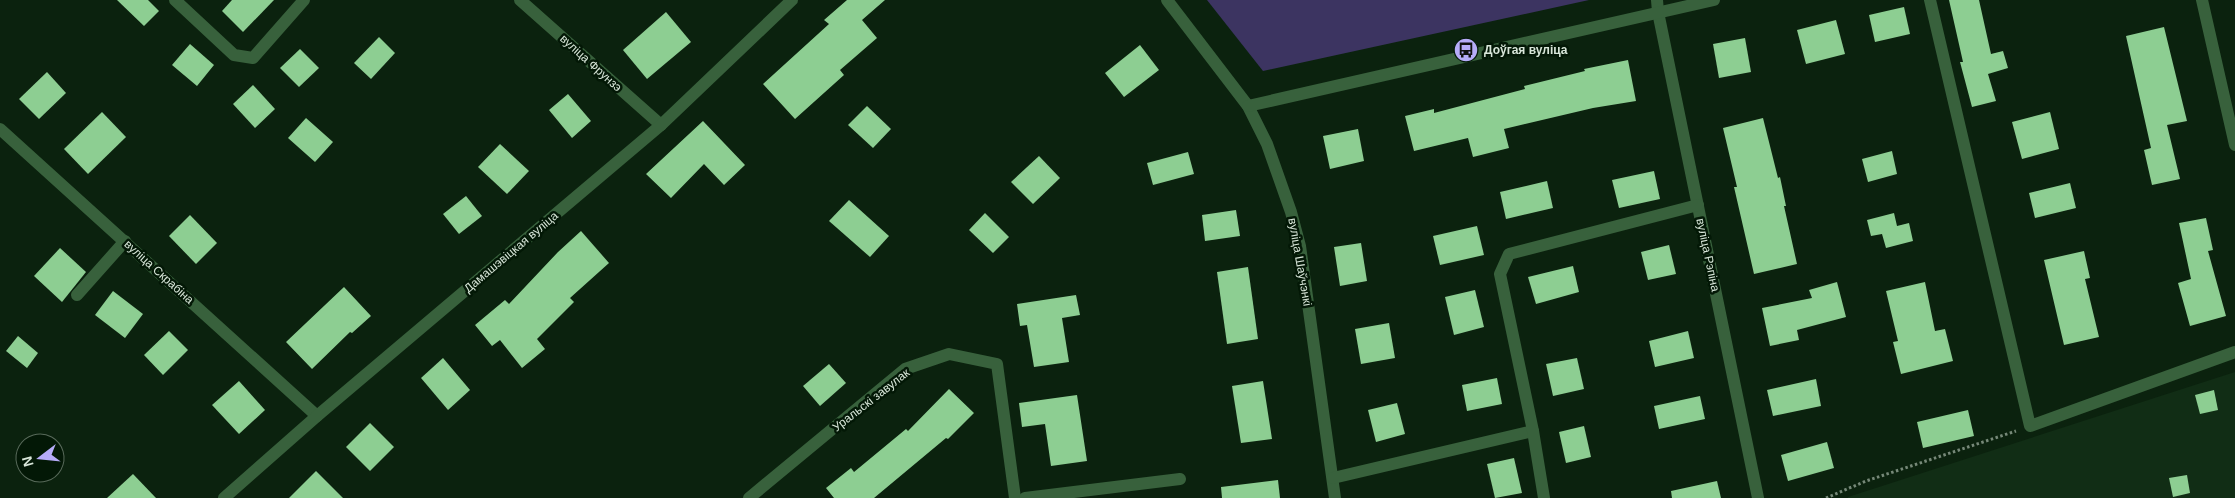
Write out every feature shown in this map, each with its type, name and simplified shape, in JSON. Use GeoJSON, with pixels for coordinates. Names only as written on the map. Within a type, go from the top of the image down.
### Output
{"type":"FeatureCollection","features":[{"type":"Feature","properties":{"kind":"street"},"geometry":{"type":"LineString","coordinates":[[175,0],[234,55],[253,58],[304,0]]}},
{"type":"Feature","properties":{"kind":"street","name":"вуліца Фрунзэ"},"geometry":{"type":"LineString","coordinates":[[520,0],[661,125]]}},
{"type":"Feature","properties":{"kind":"street","name":"Дамашэвіцкая вуліца"},"geometry":{"type":"LineString","coordinates":[[224,498],[317,416],[661,125],[792,0]]}},
{"type":"Feature","properties":{"kind":"street","name":"вуліца Шаўчэнкі"},"geometry":{"type":"LineString","coordinates":[[1167,0],[1248,106],[1270,152],[1291,212],[1300,246],[1336,498]]}},
{"type":"Feature","properties":{"kind":"street"},"geometry":{"type":"LineString","coordinates":[[1248,106],[1658,6],[1714,0]]}},
{"type":"Feature","properties":{"kind":"street"},"geometry":{"type":"LineString","coordinates":[[1930,0],[2030,426],[2235,352]]}},
{"type":"Feature","properties":{"kind":"street"},"geometry":{"type":"LineString","coordinates":[[2202,0],[2235,145]]}},
{"type":"Feature","properties":{"kind":"street","name":"вуліца Рэпіна"},"geometry":{"type":"LineString","coordinates":[[1658,6],[1758,498]]}},
{"type":"Feature","properties":{"kind":"street","name":"вуліца Скрабіна"},"geometry":{"type":"LineString","coordinates":[[0,128],[317,416]]}},
{"type":"Feature","properties":{"kind":"street"},"geometry":{"type":"LineString","coordinates":[[1544,498],[1534,431],[1500,274],[1509,254],[1698,205]]}},
{"type":"Feature","properties":{"kind":"street"},"geometry":{"type":"LineString","coordinates":[[77,295],[125,242]]}},
{"type":"Feature","properties":{"kind":"street","name":"Уральскі завулак"},"geometry":{"type":"LineString","coordinates":[[749,498],[905,369],[949,354],[997,364],[1015,498]]}},
{"type":"Feature","properties":{"kind":"street"},"geometry":{"type":"LineString","coordinates":[[1333,478],[1534,431]]}},
{"type":"Feature","properties":{"kind":"street"},"geometry":{"type":"LineString","coordinates":[[1025,498],[1180,479]]}},
{"type":"Feature","properties":{"kind":"path"},"geometry":{"type":"LineString","coordinates":[[1826,498],[1866,481],[2030,426]]}},
{"type":"Feature","properties":{"kind":"shaded area"},"geometry":{"type":"Polygon","coordinates":[[[1207,0],[1589,0],[1263,71],[1207,0]]]}},
{"type":"Feature","properties":{"kind":"shaded area"},"geometry":{"type":"Polygon","coordinates":[[[2235,372],[2235,498],[1848,498],[1848,497],[2235,372]]]}},
{"type":"Feature","properties":{"kind":"building"},"geometry":{"type":"Polygon","coordinates":[[[117,0],[148,0],[159,11],[144,26],[117,0]]]}},
{"type":"Feature","properties":{"kind":"building"},"geometry":{"type":"Polygon","coordinates":[[[232,0],[274,0],[243,32],[222,11],[232,0]]]}},
{"type":"Feature","properties":{"kind":"building"},"geometry":{"type":"Polygon","coordinates":[[[847,0],[885,0],[862,20],[877,38],[840,70],[844,75],[795,119],[763,84],[829,24],[824,20],[847,0]]]}},
{"type":"Feature","properties":{"kind":"building"},"geometry":{"type":"Polygon","coordinates":[[[1949,0],[1979,0],[1991,54],[2003,51],[2008,68],[1988,74],[1996,101],[1972,107],[1960,62],[1963,62],[1949,0]]]}},
{"type":"Feature","properties":{"kind":"building"},"geometry":{"type":"Polygon","coordinates":[[[1904,7],[1910,34],[1875,42],[1869,15],[1904,7]]]}},
{"type":"Feature","properties":{"kind":"building"},"geometry":{"type":"Polygon","coordinates":[[[666,12],[691,42],[647,79],[623,50],[666,12]]]}},
{"type":"Feature","properties":{"kind":"building"},"geometry":{"type":"Polygon","coordinates":[[[1836,20],[1845,54],[1806,64],[1797,30],[1836,20]]]}},
{"type":"Feature","properties":{"kind":"building"},"geometry":{"type":"Polygon","coordinates":[[[2164,27],[2187,121],[2167,125],[2180,179],[2152,185],[2144,150],[2151,148],[2126,36],[2164,27]]]}},
{"type":"Feature","properties":{"kind":"building"},"geometry":{"type":"Polygon","coordinates":[[[379,37],[395,53],[371,79],[354,63],[379,37]]]}},
{"type":"Feature","properties":{"kind":"building"},"geometry":{"type":"Polygon","coordinates":[[[1745,38],[1751,72],[1719,78],[1713,44],[1745,38]]]}},
{"type":"Feature","properties":{"kind":"building"},"geometry":{"type":"Polygon","coordinates":[[[190,44],[214,65],[197,86],[172,65],[190,44]]]}},
{"type":"Feature","properties":{"kind":"building"},"geometry":{"type":"Polygon","coordinates":[[[1140,45],[1159,70],[1124,97],[1105,73],[1140,45]]]}},
{"type":"Feature","properties":{"kind":"building"},"geometry":{"type":"Polygon","coordinates":[[[300,49],[319,68],[299,87],[280,68],[300,49]]]}},
{"type":"Feature","properties":{"kind":"building"},"geometry":{"type":"Polygon","coordinates":[[[1628,60],[1636,101],[1593,108],[1504,129],[1509,148],[1473,157],[1468,138],[1414,151],[1405,116],[1434,109],[1434,113],[1525,89],[1524,86],[1585,71],[1584,69],[1628,60]]]}},
{"type":"Feature","properties":{"kind":"building"},"geometry":{"type":"Polygon","coordinates":[[[47,72],[66,93],[39,119],[19,99],[47,72]]]}},
{"type":"Feature","properties":{"kind":"building"},"geometry":{"type":"Polygon","coordinates":[[[253,85],[275,109],[255,128],[233,104],[253,85]]]}},
{"type":"Feature","properties":{"kind":"building"},"geometry":{"type":"Polygon","coordinates":[[[568,94],[591,121],[572,138],[549,110],[568,94]]]}},
{"type":"Feature","properties":{"kind":"building"},"geometry":{"type":"Polygon","coordinates":[[[867,106],[891,129],[873,148],[848,125],[867,106]]]}},
{"type":"Feature","properties":{"kind":"building"},"geometry":{"type":"Polygon","coordinates":[[[102,112],[126,137],[88,174],[64,149],[102,112]]]}},
{"type":"Feature","properties":{"kind":"building"},"geometry":{"type":"Polygon","coordinates":[[[2050,112],[2059,149],[2022,159],[2012,122],[2050,112]]]}},
{"type":"Feature","properties":{"kind":"building"},"geometry":{"type":"Polygon","coordinates":[[[306,118],[333,142],[315,162],[288,138],[306,118]]]}},
{"type":"Feature","properties":{"kind":"building"},"geometry":{"type":"Polygon","coordinates":[[[1763,118],[1778,178],[1780,177],[1786,206],[1784,206],[1797,264],[1754,274],[1723,128],[1763,118]]]}},
{"type":"Feature","properties":{"kind":"building"},"geometry":{"type":"Polygon","coordinates":[[[703,121],[745,165],[724,185],[704,164],[671,198],[646,174],[703,121]]]}},
{"type":"Feature","properties":{"kind":"building"},"geometry":{"type":"Polygon","coordinates":[[[1358,129],[1364,161],[1330,169],[1323,136],[1358,129]]]}},
{"type":"Feature","properties":{"kind":"building"},"geometry":{"type":"Polygon","coordinates":[[[500,144],[529,171],[507,194],[478,167],[500,144]]]}},
{"type":"Feature","properties":{"kind":"building"},"geometry":{"type":"Polygon","coordinates":[[[1892,151],[1897,174],[1868,182],[1862,159],[1892,151]]]}},
{"type":"Feature","properties":{"kind":"building"},"geometry":{"type":"Polygon","coordinates":[[[1188,152],[1194,174],[1153,185],[1147,163],[1188,152]]]}},
{"type":"Feature","properties":{"kind":"building"},"geometry":{"type":"Polygon","coordinates":[[[1039,156],[1060,178],[1033,204],[1011,182],[1039,156]]]}},
{"type":"Feature","properties":{"kind":"building"},"geometry":{"type":"Polygon","coordinates":[[[1654,171],[1660,199],[1619,208],[1612,180],[1654,171]]]}},
{"type":"Feature","properties":{"kind":"building"},"geometry":{"type":"Polygon","coordinates":[[[1547,181],[1553,208],[1506,219],[1500,192],[1547,181]]]}},
{"type":"Feature","properties":{"kind":"building"},"geometry":{"type":"Polygon","coordinates":[[[2070,183],[2076,208],[2035,218],[2029,193],[2070,183]]]}},
{"type":"Feature","properties":{"kind":"building"},"geometry":{"type":"Polygon","coordinates":[[[466,196],[482,216],[459,234],[443,214],[466,196]]]}},
{"type":"Feature","properties":{"kind":"building"},"geometry":{"type":"Polygon","coordinates":[[[849,200],[889,236],[870,257],[829,221],[849,200]]]}},
{"type":"Feature","properties":{"kind":"building"},"geometry":{"type":"Polygon","coordinates":[[[1236,210],[1240,236],[1205,241],[1202,215],[1236,210]]]}},
{"type":"Feature","properties":{"kind":"building"},"geometry":{"type":"Polygon","coordinates":[[[985,213],[1009,237],[993,253],[969,230],[985,213]]]}},
{"type":"Feature","properties":{"kind":"building"},"geometry":{"type":"Polygon","coordinates":[[[1894,213],[1897,226],[1909,223],[1913,241],[1886,248],[1882,234],[1871,236],[1867,220],[1894,213]]]}},
{"type":"Feature","properties":{"kind":"building"},"geometry":{"type":"Polygon","coordinates":[[[190,215],[217,243],[196,264],[169,236],[190,215]]]}},
{"type":"Feature","properties":{"kind":"building"},"geometry":{"type":"Polygon","coordinates":[[[2206,218],[2213,250],[2208,251],[2226,316],[2190,326],[2178,283],[2191,279],[2179,223],[2206,218]]]}},
{"type":"Feature","properties":{"kind":"building"},"geometry":{"type":"Polygon","coordinates":[[[1477,226],[1484,255],[1440,265],[1433,236],[1477,226]]]}},
{"type":"Feature","properties":{"kind":"building"},"geometry":{"type":"Polygon","coordinates":[[[581,231],[609,263],[570,298],[574,302],[537,339],[545,349],[522,368],[500,340],[492,346],[475,325],[505,300],[509,304],[558,252],[581,231]]]}},
{"type":"Feature","properties":{"kind":"building"},"geometry":{"type":"Polygon","coordinates":[[[1361,243],[1367,281],[1340,286],[1334,247],[1361,243]]]}},
{"type":"Feature","properties":{"kind":"building"},"geometry":{"type":"Polygon","coordinates":[[[1669,245],[1676,274],[1648,280],[1641,252],[1669,245]]]}},
{"type":"Feature","properties":{"kind":"building"},"geometry":{"type":"Polygon","coordinates":[[[60,248],[86,272],[62,302],[34,276],[60,248]]]}},
{"type":"Feature","properties":{"kind":"building"},"geometry":{"type":"Polygon","coordinates":[[[2084,251],[2090,278],[2085,279],[2099,337],[2064,345],[2044,260],[2084,251]]]}},
{"type":"Feature","properties":{"kind":"building"},"geometry":{"type":"Polygon","coordinates":[[[1573,266],[1579,292],[1536,304],[1528,277],[1573,266]]]}},
{"type":"Feature","properties":{"kind":"building"},"geometry":{"type":"Polygon","coordinates":[[[1248,267],[1258,339],[1227,344],[1217,272],[1248,267]]]}},
{"type":"Feature","properties":{"kind":"building"},"geometry":{"type":"Polygon","coordinates":[[[1837,282],[1846,317],[1797,330],[1799,340],[1770,346],[1762,308],[1812,298],[1809,290],[1837,282]]]}},
{"type":"Feature","properties":{"kind":"building"},"geometry":{"type":"Polygon","coordinates":[[[1925,282],[1935,331],[1945,329],[1953,361],[1901,374],[1893,342],[1898,341],[1886,291],[1925,282]]]}},
{"type":"Feature","properties":{"kind":"building"},"geometry":{"type":"Polygon","coordinates":[[[344,287],[371,316],[352,333],[350,332],[312,369],[286,342],[344,287]]]}},
{"type":"Feature","properties":{"kind":"building"},"geometry":{"type":"Polygon","coordinates":[[[1475,290],[1484,327],[1454,335],[1445,297],[1475,290]]]}},
{"type":"Feature","properties":{"kind":"building"},"geometry":{"type":"Polygon","coordinates":[[[113,291],[143,314],[125,338],[95,315],[113,291]]]}},
{"type":"Feature","properties":{"kind":"building"},"geometry":{"type":"Polygon","coordinates":[[[1076,295],[1080,315],[1062,318],[1069,362],[1034,367],[1027,325],[1020,326],[1017,304],[1076,295]]]}},
{"type":"Feature","properties":{"kind":"building"},"geometry":{"type":"Polygon","coordinates":[[[1389,323],[1395,358],[1361,364],[1355,329],[1389,323]]]}},
{"type":"Feature","properties":{"kind":"building"},"geometry":{"type":"Polygon","coordinates":[[[169,331],[188,350],[163,375],[144,355],[169,331]]]}},
{"type":"Feature","properties":{"kind":"building"},"geometry":{"type":"Polygon","coordinates":[[[1688,331],[1694,358],[1655,367],[1649,341],[1688,331]]]}},
{"type":"Feature","properties":{"kind":"building"},"geometry":{"type":"Polygon","coordinates":[[[18,336],[38,353],[27,368],[6,351],[18,336]]]}},
{"type":"Feature","properties":{"kind":"building"},"geometry":{"type":"Polygon","coordinates":[[[443,358],[470,390],[448,410],[421,378],[443,358]]]}},
{"type":"Feature","properties":{"kind":"building"},"geometry":{"type":"Polygon","coordinates":[[[1577,358],[1584,389],[1553,396],[1546,364],[1577,358]]]}},
{"type":"Feature","properties":{"kind":"building"},"geometry":{"type":"Polygon","coordinates":[[[829,364],[846,383],[820,406],[803,386],[829,364]]]}},
{"type":"Feature","properties":{"kind":"building"},"geometry":{"type":"Polygon","coordinates":[[[1497,378],[1502,404],[1467,411],[1462,385],[1497,378]]]}},
{"type":"Feature","properties":{"kind":"building"},"geometry":{"type":"Polygon","coordinates":[[[1816,379],[1821,406],[1773,416],[1767,390],[1816,379]]]}},
{"type":"Feature","properties":{"kind":"building"},"geometry":{"type":"Polygon","coordinates":[[[239,381],[265,410],[239,434],[212,405],[239,381]]]}},
{"type":"Feature","properties":{"kind":"building"},"geometry":{"type":"Polygon","coordinates":[[[1263,381],[1272,439],[1241,443],[1232,386],[1263,381]]]}},
{"type":"Feature","properties":{"kind":"building"},"geometry":{"type":"Polygon","coordinates":[[[949,389],[974,413],[948,439],[946,438],[874,498],[834,498],[826,488],[851,468],[854,472],[906,429],[908,431],[949,389]]]}},
{"type":"Feature","properties":{"kind":"building"},"geometry":{"type":"Polygon","coordinates":[[[2214,390],[2218,410],[2200,414],[2195,395],[2214,390]]]}},
{"type":"Feature","properties":{"kind":"building"},"geometry":{"type":"Polygon","coordinates":[[[1077,395],[1087,461],[1051,466],[1045,424],[1022,427],[1019,403],[1077,395]]]}},
{"type":"Feature","properties":{"kind":"building"},"geometry":{"type":"Polygon","coordinates":[[[1700,396],[1705,419],[1659,429],[1654,406],[1700,396]]]}},
{"type":"Feature","properties":{"kind":"building"},"geometry":{"type":"Polygon","coordinates":[[[1397,403],[1405,434],[1376,442],[1368,410],[1397,403]]]}},
{"type":"Feature","properties":{"kind":"building"},"geometry":{"type":"Polygon","coordinates":[[[1968,410],[1974,436],[1923,448],[1917,422],[1968,410]]]}},
{"type":"Feature","properties":{"kind":"building"},"geometry":{"type":"Polygon","coordinates":[[[370,423],[394,447],[370,471],[346,447],[370,423]]]}},
{"type":"Feature","properties":{"kind":"building"},"geometry":{"type":"Polygon","coordinates":[[[1584,426],[1591,457],[1566,463],[1559,432],[1584,426]]]}},
{"type":"Feature","properties":{"kind":"building"},"geometry":{"type":"Polygon","coordinates":[[[1827,442],[1834,468],[1788,481],[1781,455],[1827,442]]]}},
{"type":"Feature","properties":{"kind":"building"},"geometry":{"type":"Polygon","coordinates":[[[1514,458],[1522,493],[1495,498],[1487,464],[1514,458]]]}},
{"type":"Feature","properties":{"kind":"building"},"geometry":{"type":"Polygon","coordinates":[[[316,471],[343,498],[289,498],[316,471]]]}},
{"type":"Feature","properties":{"kind":"building"},"geometry":{"type":"Polygon","coordinates":[[[133,474],[156,498],[107,498],[133,474]]]}},
{"type":"Feature","properties":{"kind":"building"},"geometry":{"type":"Polygon","coordinates":[[[2187,475],[2190,493],[2173,497],[2169,478],[2187,475]]]}},
{"type":"Feature","properties":{"kind":"building"},"geometry":{"type":"Polygon","coordinates":[[[1278,480],[1280,498],[1222,498],[1221,487],[1278,480]]]}},
{"type":"Feature","properties":{"kind":"building"},"geometry":{"type":"Polygon","coordinates":[[[1717,481],[1721,498],[1672,498],[1671,491],[1717,481]]]}},
{"type":"Feature","properties":{"kind":"place","name":"Доўгая вуліца"},"geometry":{"type":"Point","coordinates":[1466,50]}}]}
